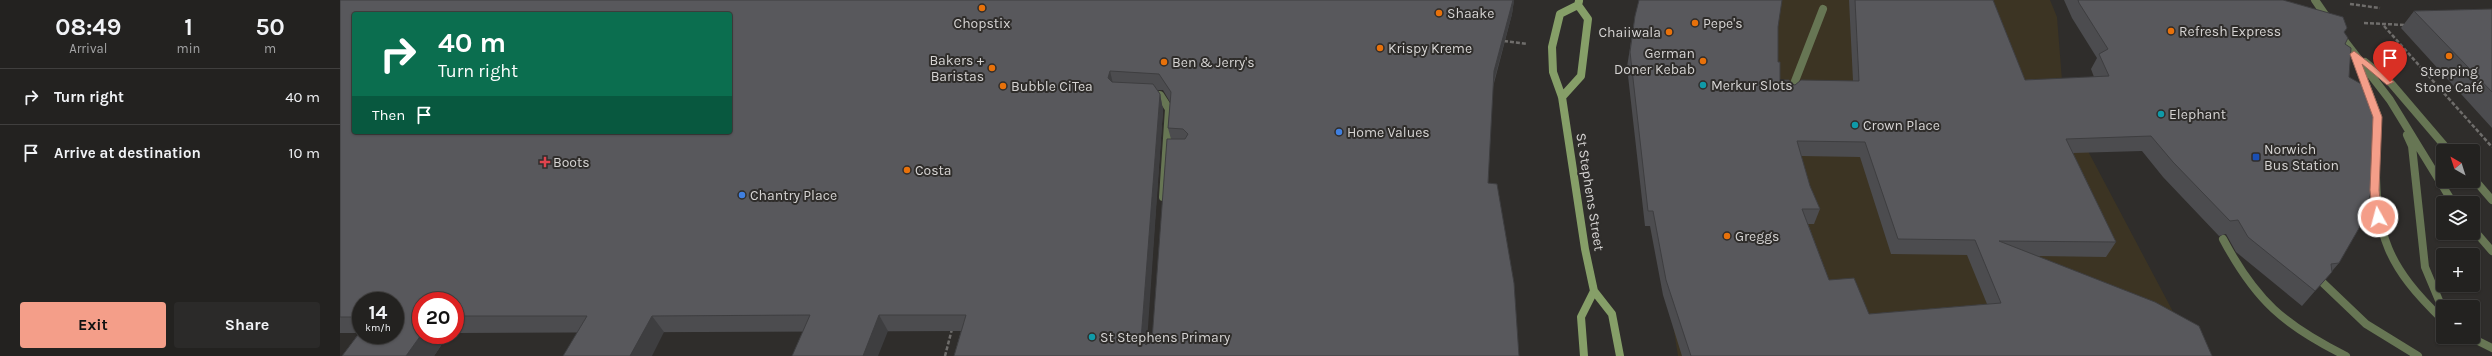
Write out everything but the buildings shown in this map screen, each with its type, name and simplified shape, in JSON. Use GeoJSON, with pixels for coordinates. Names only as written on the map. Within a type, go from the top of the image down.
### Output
{"type":"FeatureCollection","features":[{"type":"Feature","properties":{"kind":"street","name":"St Stephens Street"},"geometry":{"type":"LineString","coordinates":[[1562,98],[1581,76],[1588,19],[1579,3],[1560,14],[1552,47],[1553,72],[1562,98],[1584,249],[1594,291],[1612,314],[1620,356]]}},
{"type":"Feature","properties":{"kind":"street"},"geometry":{"type":"LineString","coordinates":[[1584,356],[1581,317],[1594,291]]}},
{"type":"Feature","properties":{"kind":"lane"},"geometry":{"type":"LineString","coordinates":[[2315,0],[2351,55],[2378,117],[2375,190],[2379,231],[2386,249],[2414,294],[2436,314]]}},
{"type":"Feature","properties":{"kind":"lane"},"geometry":{"type":"LineString","coordinates":[[1790,95],[1823,9]]}},
{"type":"Feature","properties":{"kind":"lane"},"geometry":{"type":"LineString","coordinates":[[2338,48],[2351,55],[2390,82],[2443,144]]}},
{"type":"Feature","properties":{"kind":"lane"},"geometry":{"type":"LineString","coordinates":[[2351,55],[2390,100],[2449,196]]}},
{"type":"Feature","properties":{"kind":"lane"},"geometry":{"type":"LineString","coordinates":[[1138,94],[1160,96],[1165,101],[1169,109],[1170,150],[1162,205]]}},
{"type":"Feature","properties":{"kind":"lane"},"geometry":{"type":"LineString","coordinates":[[2390,100],[2412,146],[2425,267],[2439,300]]}},
{"type":"Feature","properties":{"kind":"lane"},"geometry":{"type":"LineString","coordinates":[[2480,186],[2492,200]]}},
{"type":"Feature","properties":{"kind":"lane"},"geometry":{"type":"LineString","coordinates":[[2480,237],[2492,251]]}},
{"type":"Feature","properties":{"kind":"lane"},"geometry":{"type":"LineString","coordinates":[[2223,239],[2235,263],[2260,299],[2278,317],[2317,342],[2346,356]]}},
{"type":"Feature","properties":{"kind":"lane"},"geometry":{"type":"LineString","coordinates":[[2322,282],[2366,324],[2418,356]]}},
{"type":"Feature","properties":{"kind":"lane"},"geometry":{"type":"LineString","coordinates":[[2480,342],[2492,348]]}},
{"type":"Feature","properties":{"kind":"path"},"geometry":{"type":"LineString","coordinates":[[2407,25],[2383,25],[2492,147]]}},
{"type":"Feature","properties":{"kind":"path"},"geometry":{"type":"LineString","coordinates":[[945,356],[953,326]]}},
{"type":"Feature","properties":{"kind":"shaded area"},"geometry":{"type":"Polygon","coordinates":[[[1653,0],[2050,0],[2057,17],[2063,93],[2089,153],[2188,340],[2205,356],[1678,356],[1636,92],[1653,0]]]}},
{"type":"Feature","properties":{"kind":"place","name":"Chopstix"},"geometry":{"type":"Point","coordinates":[982,8]}},
{"type":"Feature","properties":{"kind":"place","name":"Shaake"},"geometry":{"type":"Point","coordinates":[1439,13]}},
{"type":"Feature","properties":{"kind":"place","name":"Pepe's"},"geometry":{"type":"Point","coordinates":[1695,23]}},
{"type":"Feature","properties":{"kind":"place","name":"Refresh Express"},"geometry":{"type":"Point","coordinates":[2171,31]}},
{"type":"Feature","properties":{"kind":"place","name":"Chaiiwala"},"geometry":{"type":"Point","coordinates":[1669,32]}},
{"type":"Feature","properties":{"kind":"place","name":"Krispy Kreme"},"geometry":{"type":"Point","coordinates":[1380,48]}},
{"type":"Feature","properties":{"kind":"place","name":"Stepping Stone Café"},"geometry":{"type":"Point","coordinates":[2449,56]}},
{"type":"Feature","properties":{"kind":"place","name":"German Doner Kebab"},"geometry":{"type":"Point","coordinates":[1703,61]}},
{"type":"Feature","properties":{"kind":"place","name":"Ben & Jerry's"},"geometry":{"type":"Point","coordinates":[1164,62]}},
{"type":"Feature","properties":{"kind":"place","name":"Bakers + Baristas"},"geometry":{"type":"Point","coordinates":[992,68]}},
{"type":"Feature","properties":{"kind":"place","name":"Merkur Slots"},"geometry":{"type":"Point","coordinates":[1703,85]}},
{"type":"Feature","properties":{"kind":"place","name":"Bubble CiTea"},"geometry":{"type":"Point","coordinates":[1003,86]}},
{"type":"Feature","properties":{"kind":"place","name":"Elephant"},"geometry":{"type":"Point","coordinates":[2161,114]}},
{"type":"Feature","properties":{"kind":"place","name":"Crown Place"},"geometry":{"type":"Point","coordinates":[1855,125]}},
{"type":"Feature","properties":{"kind":"place","name":"Home Values"},"geometry":{"type":"Point","coordinates":[1339,132]}},
{"type":"Feature","properties":{"kind":"place","name":"Norwich Bus Station"},"geometry":{"type":"Point","coordinates":[2256,157]}},
{"type":"Feature","properties":{"kind":"place","name":"Boots"},"geometry":{"type":"Point","coordinates":[545,162]}},
{"type":"Feature","properties":{"kind":"place","name":"Costa"},"geometry":{"type":"Point","coordinates":[907,170]}},
{"type":"Feature","properties":{"kind":"place","name":"Chantry Place"},"geometry":{"type":"Point","coordinates":[742,195]}},
{"type":"Feature","properties":{"kind":"place","name":"Greggs"},"geometry":{"type":"Point","coordinates":[1727,236]}},
{"type":"Feature","properties":{"kind":"place","name":"St Stephens Primary"},"geometry":{"type":"Point","coordinates":[1092,337]}},
{"type":"Feature","properties":{"kind":"route"},"geometry":{"type":"LineString","coordinates":[[2378,217],[2375,190],[2378,117],[2354,54],[2390,82]]}}]}
